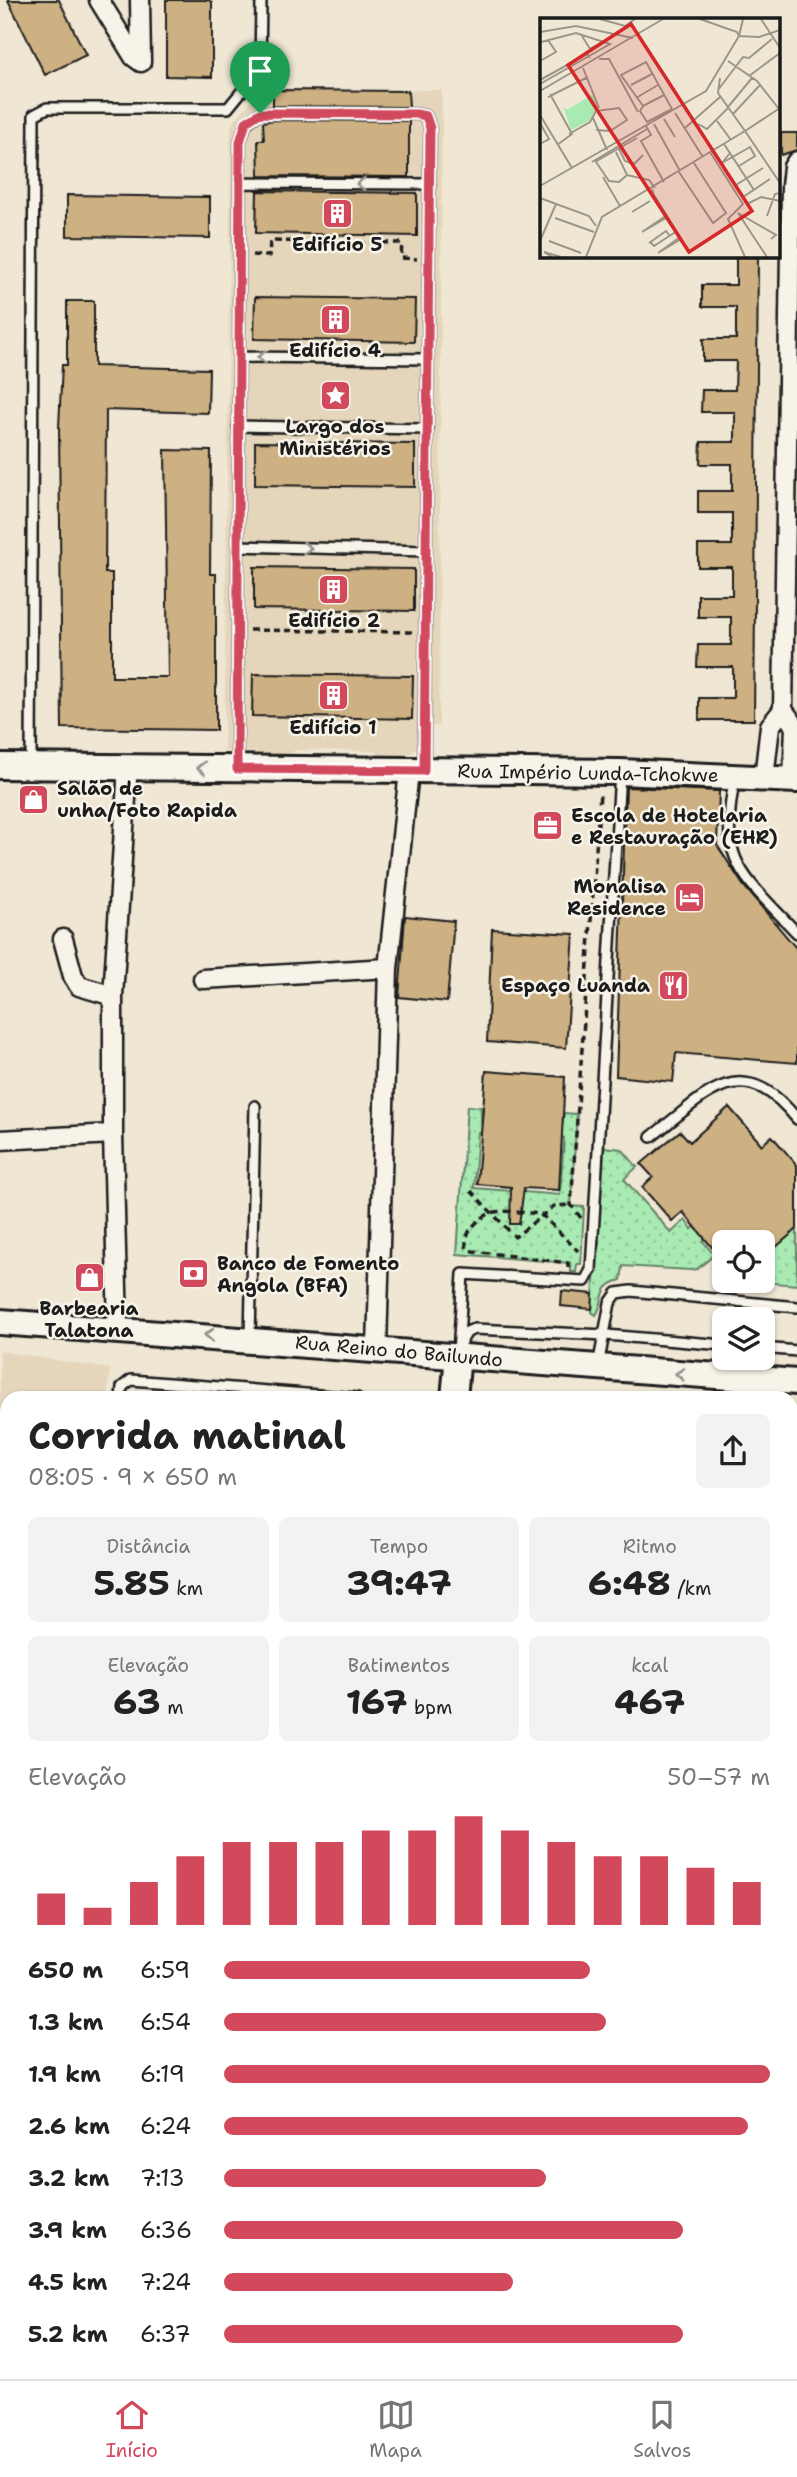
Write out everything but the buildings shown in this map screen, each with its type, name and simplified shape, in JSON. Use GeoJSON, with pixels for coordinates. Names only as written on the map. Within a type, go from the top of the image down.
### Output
{"type":"FeatureCollection","features":[{"type":"Feature","properties":{"kind":"street"},"geometry":{"type":"LineString","coordinates":[[101,4],[134,57],[141,62],[140,0]]}},
{"type":"Feature","properties":{"kind":"street"},"geometry":{"type":"LineString","coordinates":[[101,4],[114,18],[127,22],[135,14],[140,0]]}},
{"type":"Feature","properties":{"kind":"street"},"geometry":{"type":"LineString","coordinates":[[764,778],[770,726],[783,710],[792,448],[793,167],[797,161]]}},
{"type":"Feature","properties":{"kind":"street"},"geometry":{"type":"LineString","coordinates":[[783,710],[795,726],[795,780]]}},
{"type":"Feature","properties":{"kind":"street","name":"Rua Império Lunda-Tchokwe"},"geometry":{"type":"LineString","coordinates":[[0,766],[610,772],[795,780]]}},
{"type":"Feature","properties":{"kind":"street"},"geometry":{"type":"LineString","coordinates":[[118,1328],[113,996],[126,767]]}},
{"type":"Feature","properties":{"kind":"street"},"geometry":{"type":"LineString","coordinates":[[377,1348],[388,968],[417,771]]}},
{"type":"Feature","properties":{"kind":"street"},"geometry":{"type":"LineString","coordinates":[[64,939],[73,976],[79,986],[113,996]]}},
{"type":"Feature","properties":{"kind":"street"},"geometry":{"type":"LineString","coordinates":[[203,979],[388,968]]}},
{"type":"Feature","properties":{"kind":"street"},"geometry":{"type":"LineString","coordinates":[[0,1140],[113,1134]]}},
{"type":"Feature","properties":{"kind":"street","name":"Rua Reino do Bailundo"},"geometry":{"type":"LineString","coordinates":[[2,1322],[453,1352],[597,1368],[797,1382]]}},
{"type":"Feature","properties":{"kind":"street"},"geometry":{"type":"LineString","coordinates":[[453,1352],[454,1391]]}},
{"type":"Feature","properties":{"kind":"lane"},"geometry":{"type":"LineString","coordinates":[[31,766],[34,115],[47,108],[228,108],[260,69],[261,0]]}},
{"type":"Feature","properties":{"kind":"lane"},"geometry":{"type":"LineString","coordinates":[[237,769],[242,133],[252,116],[416,114],[426,116],[430,128],[426,551],[417,771]]}},
{"type":"Feature","properties":{"kind":"lane"},"geometry":{"type":"LineString","coordinates":[[240,183],[430,184]]}},
{"type":"Feature","properties":{"kind":"lane"},"geometry":{"type":"LineString","coordinates":[[239,357],[428,359]]}},
{"type":"Feature","properties":{"kind":"lane"},"geometry":{"type":"LineString","coordinates":[[238,426],[428,429]]}},
{"type":"Feature","properties":{"kind":"lane"},"geometry":{"type":"LineString","coordinates":[[238,546],[426,551]]}},
{"type":"Feature","properties":{"kind":"lane"},"geometry":{"type":"LineString","coordinates":[[453,1352],[463,1273],[585,1281],[590,1275],[610,772]]}},
{"type":"Feature","properties":{"kind":"lane"},"geometry":{"type":"LineString","coordinates":[[735,776],[727,820],[732,852],[752,884],[797,933]]}},
{"type":"Feature","properties":{"kind":"lane"},"geometry":{"type":"LineString","coordinates":[[650,1137],[710,1092],[724,1083],[737,1081],[767,1090],[797,1119]]}},
{"type":"Feature","properties":{"kind":"lane"},"geometry":{"type":"LineString","coordinates":[[250,1339],[255,1106]]}},
{"type":"Feature","properties":{"kind":"lane"},"geometry":{"type":"LineString","coordinates":[[597,1368],[606,1335],[610,1303],[617,1293],[624,1291],[797,1307]]}},
{"type":"Feature","properties":{"kind":"lane"},"geometry":{"type":"LineString","coordinates":[[453,1352],[467,1332],[474,1329],[606,1335],[712,1344]]}},
{"type":"Feature","properties":{"kind":"lane"},"geometry":{"type":"LineString","coordinates":[[775,1349],[797,1351]]}},
{"type":"Feature","properties":{"kind":"lane"},"geometry":{"type":"LineString","coordinates":[[122,1391],[122,1387],[131,1380],[269,1391]]}},
{"type":"Feature","properties":{"kind":"path"},"geometry":{"type":"LineString","coordinates":[[240,255],[269,256],[270,241],[402,243],[401,258]]}},
{"type":"Feature","properties":{"kind":"path"},"geometry":{"type":"LineString","coordinates":[[264,629],[404,632]]}},
{"type":"Feature","properties":{"kind":"path"},"geometry":{"type":"LineString","coordinates":[[580,1228],[581,1217],[571,1205],[610,772]]}},
{"type":"Feature","properties":{"kind":"path"},"geometry":{"type":"LineString","coordinates":[[471,1191],[515,1237],[554,1206],[571,1205]]}},
{"type":"Feature","properties":{"kind":"path"},"geometry":{"type":"LineString","coordinates":[[569,1275],[568,1263],[467,1248],[466,1237],[471,1228],[493,1212],[541,1214],[578,1251]]}},
{"type":"Feature","properties":{"kind":"path"},"geometry":{"type":"LineString","coordinates":[[578,1262],[579,1239]]}},
{"type":"Feature","properties":{"kind":"shaded area"},"geometry":{"type":"Polygon","coordinates":[[[260,90],[442,90],[439,726],[420,725],[419,746],[404,759],[382,757],[375,751],[297,750],[277,759],[255,752],[224,751],[231,125],[260,90]]]}},
{"type":"Feature","properties":{"kind":"shaded area"},"geometry":{"type":"Polygon","coordinates":[[[0,1351],[110,1369],[108,1391],[0,1391],[0,1351]]]}},
{"type":"Feature","properties":{"kind":"green space"},"geometry":{"type":"Polygon","coordinates":[[[467,1106],[481,1107],[481,1121],[494,1123],[494,1132],[478,1132],[474,1188],[560,1195],[564,1138],[546,1136],[547,1125],[562,1126],[564,1113],[577,1114],[571,1206],[584,1207],[581,1264],[577,1264],[576,1272],[571,1272],[570,1263],[457,1254],[467,1106]]]}},
{"type":"Feature","properties":{"kind":"green space"},"geometry":{"type":"Polygon","coordinates":[[[603,1147],[622,1149],[637,1167],[624,1179],[671,1233],[685,1220],[692,1229],[700,1223],[709,1234],[703,1241],[712,1257],[697,1269],[690,1270],[623,1266],[621,1280],[608,1286],[596,1315],[592,1312],[603,1147]]]}},
{"type":"Feature","properties":{"kind":"green space"},"geometry":{"type":"Polygon","coordinates":[[[797,1228],[797,1285],[775,1283],[775,1232],[797,1228]]]}},
{"type":"Feature","properties":{"kind":"place","name":"Edifício 5"},"geometry":{"type":"Point","coordinates":[337,213]}},
{"type":"Feature","properties":{"kind":"place","name":"Edifício 4"},"geometry":{"type":"Point","coordinates":[335,319]}},
{"type":"Feature","properties":{"kind":"place","name":"Largo dos Ministérios"},"geometry":{"type":"Point","coordinates":[335,395]}},
{"type":"Feature","properties":{"kind":"place","name":"Edifício 2"},"geometry":{"type":"Point","coordinates":[334,589]}},
{"type":"Feature","properties":{"kind":"place","name":"Edifício 1"},"geometry":{"type":"Point","coordinates":[333,696]}},
{"type":"Feature","properties":{"kind":"place","name":"Salão de unha/Foto Rapida"},"geometry":{"type":"Point","coordinates":[34,799]}},
{"type":"Feature","properties":{"kind":"place","name":"Escola de Hotelaria e Restauração (EHR)"},"geometry":{"type":"Point","coordinates":[548,826]}},
{"type":"Feature","properties":{"kind":"place","name":"Monalisa Residence"},"geometry":{"type":"Point","coordinates":[689,897]}},
{"type":"Feature","properties":{"kind":"place","name":"Espaço Luanda"},"geometry":{"type":"Point","coordinates":[673,985]}},
{"type":"Feature","properties":{"kind":"place","name":"Banco de Fomento Angola (BFA)"},"geometry":{"type":"Point","coordinates":[194,1274]}},
{"type":"Feature","properties":{"kind":"place","name":"Barbearia Talatona"},"geometry":{"type":"Point","coordinates":[89,1277]}},
{"type":"Feature","properties":{"kind":"route"},"geometry":{"type":"LineString","coordinates":[[260,113],[416,114],[426,116],[430,128],[424,771],[237,769],[240,142],[246,122],[260,113]]}}]}
